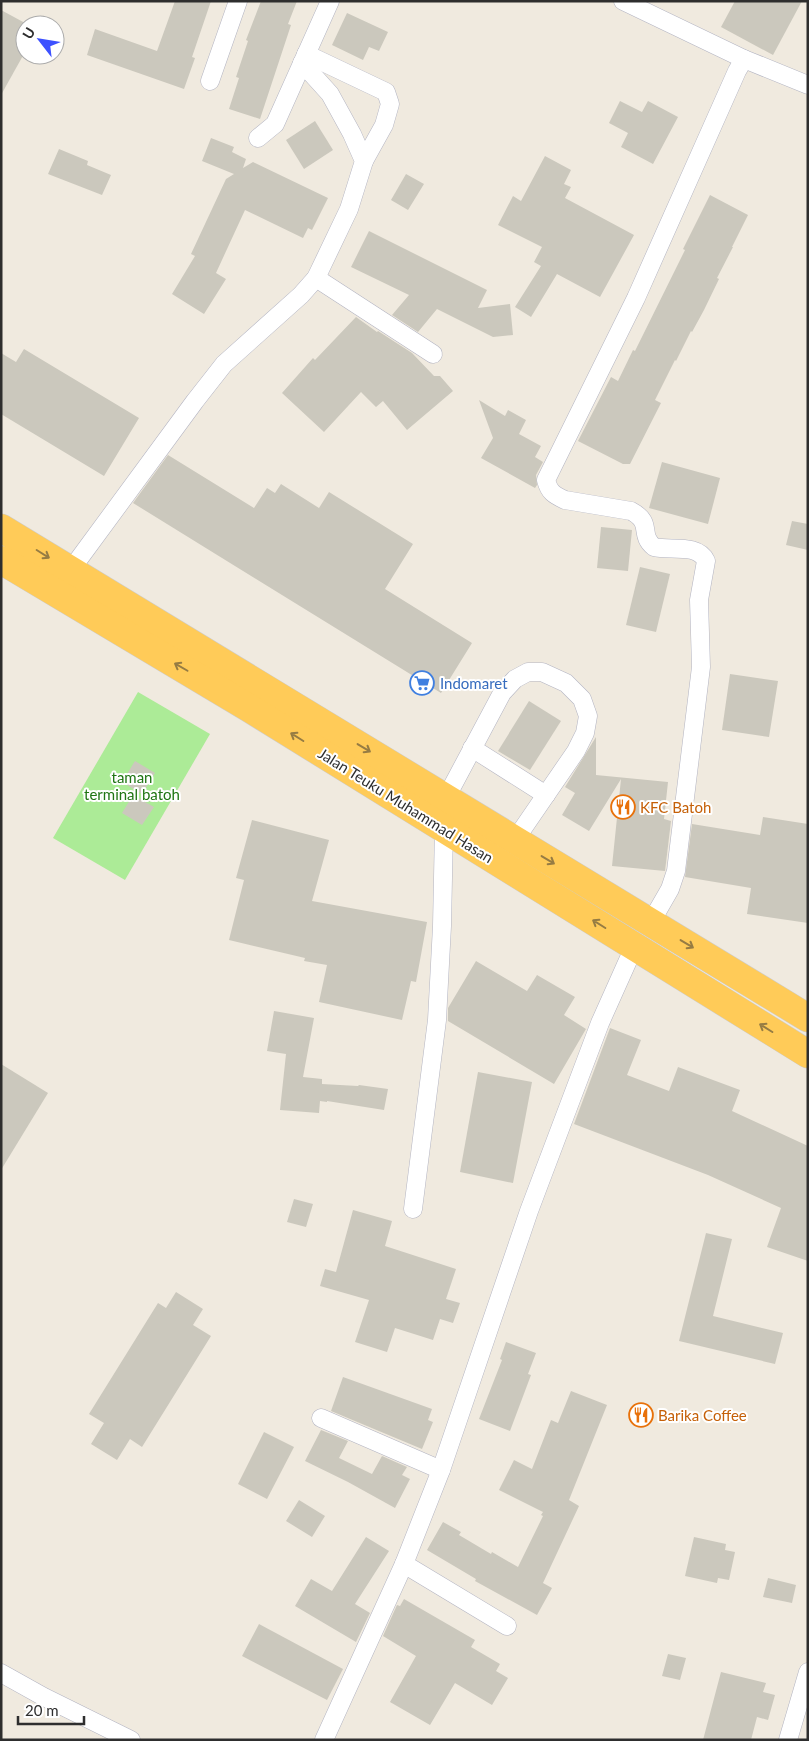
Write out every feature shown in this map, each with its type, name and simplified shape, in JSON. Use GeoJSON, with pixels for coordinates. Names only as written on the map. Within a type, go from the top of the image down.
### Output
{"type":"FeatureCollection","features":[{"type":"Feature","properties":{"kind":"highway","name":"Jalan Teuku Muhammad Hasan"},"geometry":{"type":"LineString","coordinates":[[1,528],[70,571],[90,598],[131,639],[249,708],[808,1054]]}},
{"type":"Feature","properties":{"kind":"highway","name":"Jalan Teuku Muhammad Hasan"},"geometry":{"type":"LineString","coordinates":[[1,560],[90,598],[134,609],[808,1018]]}},
{"type":"Feature","properties":{"kind":"highway"},"geometry":{"type":"LineString","coordinates":[[131,639],[134,609]]}},
{"type":"Feature","properties":{"kind":"highway"},"geometry":{"type":"LineString","coordinates":[[131,639],[158,623]]}},
{"type":"Feature","properties":{"kind":"street"},"geometry":{"type":"LineString","coordinates":[[210,81],[238,1]]}},
{"type":"Feature","properties":{"kind":"street"},"geometry":{"type":"LineString","coordinates":[[258,138],[275,124],[330,1]]}},
{"type":"Feature","properties":{"kind":"street"},"geometry":{"type":"LineString","coordinates":[[623,1],[744,59],[808,85]]}},
{"type":"Feature","properties":{"kind":"street"},"geometry":{"type":"LineString","coordinates":[[304,59],[330,94],[364,160]]}},
{"type":"Feature","properties":{"kind":"street"},"geometry":{"type":"LineString","coordinates":[[70,571],[224,364],[301,295],[316,278],[349,209],[364,160],[384,125],[390,104],[386,92],[304,59]]}},
{"type":"Feature","properties":{"kind":"street"},"geometry":{"type":"LineString","coordinates":[[651,922],[670,889],[676,871],[702,666],[699,600],[706,561],[704,556],[695,550],[654,546],[646,538],[645,525],[637,514],[631,511],[565,500],[548,490],[546,480],[636,298],[744,59]]}},
{"type":"Feature","properties":{"kind":"street"},"geometry":{"type":"LineString","coordinates":[[316,278],[433,354]]}},
{"type":"Feature","properties":{"kind":"street"},"geometry":{"type":"LineString","coordinates":[[446,798],[502,693],[515,679],[528,672],[542,672],[566,683],[582,699],[588,716],[585,733],[576,751],[515,840]]}},
{"type":"Feature","properties":{"kind":"street"},"geometry":{"type":"LineString","coordinates":[[472,748],[546,796]]}},
{"type":"Feature","properties":{"kind":"street"},"geometry":{"type":"LineString","coordinates":[[413,1209],[437,1020],[442,926],[444,829]]}},
{"type":"Feature","properties":{"kind":"street"},"geometry":{"type":"LineString","coordinates":[[324,1740],[404,1564],[441,1470],[532,1202],[600,1023],[634,946]]}},
{"type":"Feature","properties":{"kind":"street"},"geometry":{"type":"LineString","coordinates":[[321,1418],[441,1470]]}},
{"type":"Feature","properties":{"kind":"street"},"geometry":{"type":"LineString","coordinates":[[404,1564],[507,1626]]}},
{"type":"Feature","properties":{"kind":"street"},"geometry":{"type":"LineString","coordinates":[[788,1740],[808,1672]]}},
{"type":"Feature","properties":{"kind":"street"},"geometry":{"type":"LineString","coordinates":[[1,1673],[44,1698],[131,1740]]}},
{"type":"Feature","properties":{"kind":"green space","name":"taman terminal batoh"},"geometry":{"type":"Polygon","coordinates":[[[138,692],[210,734],[125,880],[53,838],[138,692]]]}},
{"type":"Feature","properties":{"kind":"building"},"geometry":{"type":"Polygon","coordinates":[[[175,1],[211,1],[192,57],[195,58],[184,89],[87,55],[95,29],[157,51],[175,1]]]}},
{"type":"Feature","properties":{"kind":"building"},"geometry":{"type":"Polygon","coordinates":[[[261,1],[297,1],[288,24],[291,25],[260,119],[229,109],[239,78],[236,77],[248,41],[246,40],[261,1]]]}},
{"type":"Feature","properties":{"kind":"building"},"geometry":{"type":"Polygon","coordinates":[[[735,1],[802,1],[773,55],[721,27],[735,1]]]}},
{"type":"Feature","properties":{"kind":"building"},"geometry":{"type":"Polygon","coordinates":[[[1,10],[15,18],[15,65],[18,65],[1,95],[1,10]]]}},
{"type":"Feature","properties":{"kind":"building"},"geometry":{"type":"Polygon","coordinates":[[[347,13],[388,32],[379,51],[369,47],[363,60],[332,45],[347,13]]]}},
{"type":"Feature","properties":{"kind":"building"},"geometry":{"type":"Polygon","coordinates":[[[620,101],[642,112],[648,101],[678,117],[653,164],[621,147],[628,133],[609,123],[620,101]]]}},
{"type":"Feature","properties":{"kind":"building"},"geometry":{"type":"Polygon","coordinates":[[[315,121],[333,150],[304,169],[286,140],[315,121]]]}},
{"type":"Feature","properties":{"kind":"building"},"geometry":{"type":"Polygon","coordinates":[[[211,138],[234,147],[232,152],[246,159],[243,168],[253,162],[328,198],[312,230],[308,228],[303,238],[245,210],[216,273],[226,279],[204,314],[172,294],[195,256],[191,254],[226,179],[234,174],[202,161],[211,138]]]}},
{"type":"Feature","properties":{"kind":"building"},"geometry":{"type":"Polygon","coordinates":[[[59,149],[88,161],[87,165],[111,175],[102,195],[48,174],[59,149]]]}},
{"type":"Feature","properties":{"kind":"building"},"geometry":{"type":"Polygon","coordinates":[[[545,156],[571,170],[564,184],[571,187],[565,198],[634,235],[600,297],[557,274],[531,317],[515,307],[541,266],[534,262],[542,247],[498,225],[513,196],[521,201],[545,156]]]}},
{"type":"Feature","properties":{"kind":"building"},"geometry":{"type":"Polygon","coordinates":[[[406,174],[424,184],[408,210],[391,200],[406,174]]]}},
{"type":"Feature","properties":{"kind":"building"},"geometry":{"type":"Polygon","coordinates":[[[710,195],[748,215],[717,278],[719,279],[704,310],[675,360],[655,400],[661,403],[630,464],[623,464],[578,441],[611,377],[618,381],[633,350],[635,351],[710,195]]]}},
{"type":"Feature","properties":{"kind":"building"},"geometry":{"type":"Polygon","coordinates":[[[369,231],[487,290],[478,308],[510,304],[513,335],[493,337],[437,309],[418,332],[392,315],[409,295],[351,267],[369,231]]]}},
{"type":"Feature","properties":{"kind":"building"},"geometry":{"type":"Polygon","coordinates":[[[356,317],[412,353],[434,376],[440,376],[453,391],[407,430],[383,401],[376,407],[361,392],[324,432],[282,393],[313,358],[315,360],[356,317]]]}},
{"type":"Feature","properties":{"kind":"building"},"geometry":{"type":"Polygon","coordinates":[[[24,349],[139,418],[104,476],[1,414],[1,353],[16,362],[24,349]]]}},
{"type":"Feature","properties":{"kind":"building"},"geometry":{"type":"Polygon","coordinates":[[[479,400],[505,416],[508,410],[526,420],[519,434],[541,446],[535,457],[543,462],[536,475],[537,485],[535,488],[481,458],[493,438],[479,400]]]}},
{"type":"Feature","properties":{"kind":"building"},"geometry":{"type":"Polygon","coordinates":[[[168,455],[254,508],[267,488],[275,493],[281,484],[319,508],[329,492],[413,544],[385,589],[472,643],[441,693],[133,503],[168,455]]]}},
{"type":"Feature","properties":{"kind":"building"},"geometry":{"type":"Polygon","coordinates":[[[662,462],[720,478],[708,524],[649,508],[662,462]]]}},
{"type":"Feature","properties":{"kind":"building"},"geometry":{"type":"Polygon","coordinates":[[[792,521],[808,524],[808,550],[786,545],[792,521]]]}},
{"type":"Feature","properties":{"kind":"building"},"geometry":{"type":"Polygon","coordinates":[[[601,527],[632,530],[628,571],[597,568],[601,527]]]}},
{"type":"Feature","properties":{"kind":"building"},"geometry":{"type":"Polygon","coordinates":[[[640,567],[670,574],[656,632],[626,625],[640,567]]]}},
{"type":"Feature","properties":{"kind":"building"},"geometry":{"type":"Polygon","coordinates":[[[730,674],[778,681],[769,737],[722,730],[730,674]]]}},
{"type":"Feature","properties":{"kind":"building"},"geometry":{"type":"Polygon","coordinates":[[[529,701],[561,721],[530,770],[498,751],[529,701]]]}},
{"type":"Feature","properties":{"kind":"building"},"geometry":{"type":"Polygon","coordinates":[[[596,737],[596,775],[668,782],[664,819],[671,821],[665,871],[612,866],[621,779],[589,831],[562,815],[575,793],[565,787],[596,737]]]}},
{"type":"Feature","properties":{"kind":"building"},"geometry":{"type":"Polygon","coordinates":[[[135,761],[155,773],[142,794],[122,782],[135,761]]]}},
{"type":"Feature","properties":{"kind":"building"},"geometry":{"type":"Polygon","coordinates":[[[133,795],[154,807],[142,825],[122,813],[133,795]]]}},
{"type":"Feature","properties":{"kind":"building"},"geometry":{"type":"Polygon","coordinates":[[[763,817],[808,824],[808,923],[747,914],[751,888],[685,877],[692,824],[760,835],[763,817]]]}},
{"type":"Feature","properties":{"kind":"building"},"geometry":{"type":"Polygon","coordinates":[[[252,820],[329,840],[312,901],[427,922],[416,982],[411,981],[402,1020],[319,1002],[327,965],[304,961],[305,958],[229,940],[244,880],[236,878],[252,820]]]}},
{"type":"Feature","properties":{"kind":"building"},"geometry":{"type":"Polygon","coordinates":[[[476,961],[527,991],[537,975],[575,997],[564,1015],[586,1029],[554,1084],[448,1021],[448,1008],[476,961]]]}},
{"type":"Feature","properties":{"kind":"building"},"geometry":{"type":"Polygon","coordinates":[[[274,1011],[314,1018],[303,1077],[322,1079],[322,1084],[359,1085],[388,1089],[384,1110],[320,1101],[319,1113],[280,1110],[286,1054],[267,1051],[274,1011]]]}},
{"type":"Feature","properties":{"kind":"building"},"geometry":{"type":"Polygon","coordinates":[[[610,1028],[641,1040],[627,1075],[669,1091],[678,1067],[740,1090],[732,1111],[808,1146],[808,1261],[767,1247],[781,1208],[708,1175],[574,1124],[610,1028]]]}},
{"type":"Feature","properties":{"kind":"building"},"geometry":{"type":"Polygon","coordinates":[[[1,1064],[48,1093],[1,1170],[1,1064]]]}},
{"type":"Feature","properties":{"kind":"building"},"geometry":{"type":"Polygon","coordinates":[[[478,1072],[532,1082],[513,1183],[460,1172],[478,1072]]]}},
{"type":"Feature","properties":{"kind":"building"},"geometry":{"type":"Polygon","coordinates":[[[294,1199],[313,1204],[306,1227],[287,1222],[294,1199]]]}},
{"type":"Feature","properties":{"kind":"building"},"geometry":{"type":"Polygon","coordinates":[[[353,1210],[392,1221],[385,1246],[456,1269],[446,1299],[460,1303],[453,1323],[440,1319],[433,1340],[395,1328],[387,1352],[355,1342],[369,1300],[320,1286],[325,1269],[336,1272],[353,1210]]]}},
{"type":"Feature","properties":{"kind":"building"},"geometry":{"type":"Polygon","coordinates":[[[706,1233],[732,1239],[713,1316],[783,1333],[775,1364],[679,1341],[706,1233]]]}},
{"type":"Feature","properties":{"kind":"building"},"geometry":{"type":"Polygon","coordinates":[[[176,1292],[203,1309],[193,1325],[211,1336],[142,1447],[130,1439],[117,1460],[91,1444],[104,1423],[89,1414],[158,1303],[166,1308],[176,1292]]]}},
{"type":"Feature","properties":{"kind":"building"},"geometry":{"type":"Polygon","coordinates":[[[506,1342],[536,1353],[528,1374],[531,1375],[510,1431],[479,1419],[502,1360],[500,1359],[506,1342]]]}},
{"type":"Feature","properties":{"kind":"building"},"geometry":{"type":"Polygon","coordinates":[[[343,1377],[432,1409],[428,1420],[433,1422],[422,1449],[331,1411],[343,1377]]]}},
{"type":"Feature","properties":{"kind":"building"},"geometry":{"type":"Polygon","coordinates":[[[571,1391],[607,1405],[569,1500],[579,1506],[543,1583],[552,1588],[537,1615],[475,1581],[476,1579],[427,1550],[443,1522],[461,1532],[459,1535],[518,1567],[543,1516],[541,1515],[543,1512],[499,1490],[514,1460],[532,1469],[551,1420],[558,1423],[571,1391]]]}},
{"type":"Feature","properties":{"kind":"building"},"geometry":{"type":"Polygon","coordinates":[[[321,1430],[348,1441],[339,1458],[372,1474],[382,1456],[407,1467],[402,1475],[410,1479],[395,1508],[305,1461],[321,1430]]]}},
{"type":"Feature","properties":{"kind":"building"},"geometry":{"type":"Polygon","coordinates":[[[264,1432],[294,1447],[267,1499],[238,1484],[264,1432]]]}},
{"type":"Feature","properties":{"kind":"building"},"geometry":{"type":"Polygon","coordinates":[[[299,1500],[325,1516],[312,1537],[286,1521],[299,1500]]]}},
{"type":"Feature","properties":{"kind":"building"},"geometry":{"type":"Polygon","coordinates":[[[366,1537],[389,1551],[355,1604],[370,1613],[356,1642],[295,1606],[311,1579],[332,1591],[366,1537]]]}},
{"type":"Feature","properties":{"kind":"building"},"geometry":{"type":"Polygon","coordinates":[[[694,1537],[726,1544],[725,1550],[735,1552],[729,1580],[718,1578],[717,1583],[685,1576],[694,1537]]]}},
{"type":"Feature","properties":{"kind":"building"},"geometry":{"type":"Polygon","coordinates":[[[768,1578],[796,1585],[792,1603],[763,1597],[768,1578]]]}},
{"type":"Feature","properties":{"kind":"building"},"geometry":{"type":"Polygon","coordinates":[[[404,1599],[475,1640],[471,1647],[500,1664],[496,1671],[508,1678],[492,1705],[455,1683],[430,1725],[390,1702],[416,1656],[383,1636],[397,1605],[400,1606],[404,1599]]]}},
{"type":"Feature","properties":{"kind":"building"},"geometry":{"type":"Polygon","coordinates":[[[259,1624],[343,1669],[327,1700],[242,1656],[259,1624]]]}},
{"type":"Feature","properties":{"kind":"building"},"geometry":{"type":"Polygon","coordinates":[[[668,1654],[686,1658],[680,1680],[662,1676],[668,1654]]]}},
{"type":"Feature","properties":{"kind":"building"},"geometry":{"type":"Polygon","coordinates":[[[721,1672],[766,1683],[763,1692],[775,1695],[768,1720],[757,1717],[751,1740],[703,1740],[721,1672]]]}},
{"type":"Feature","properties":{"kind":"place","name":"Indomaret"},"geometry":{"type":"Point","coordinates":[422,683]}},
{"type":"Feature","properties":{"kind":"place","name":"KFC Batoh"},"geometry":{"type":"Point","coordinates":[623,807]}},
{"type":"Feature","properties":{"kind":"place","name":"Barika Coffee"},"geometry":{"type":"Point","coordinates":[641,1415]}}]}
